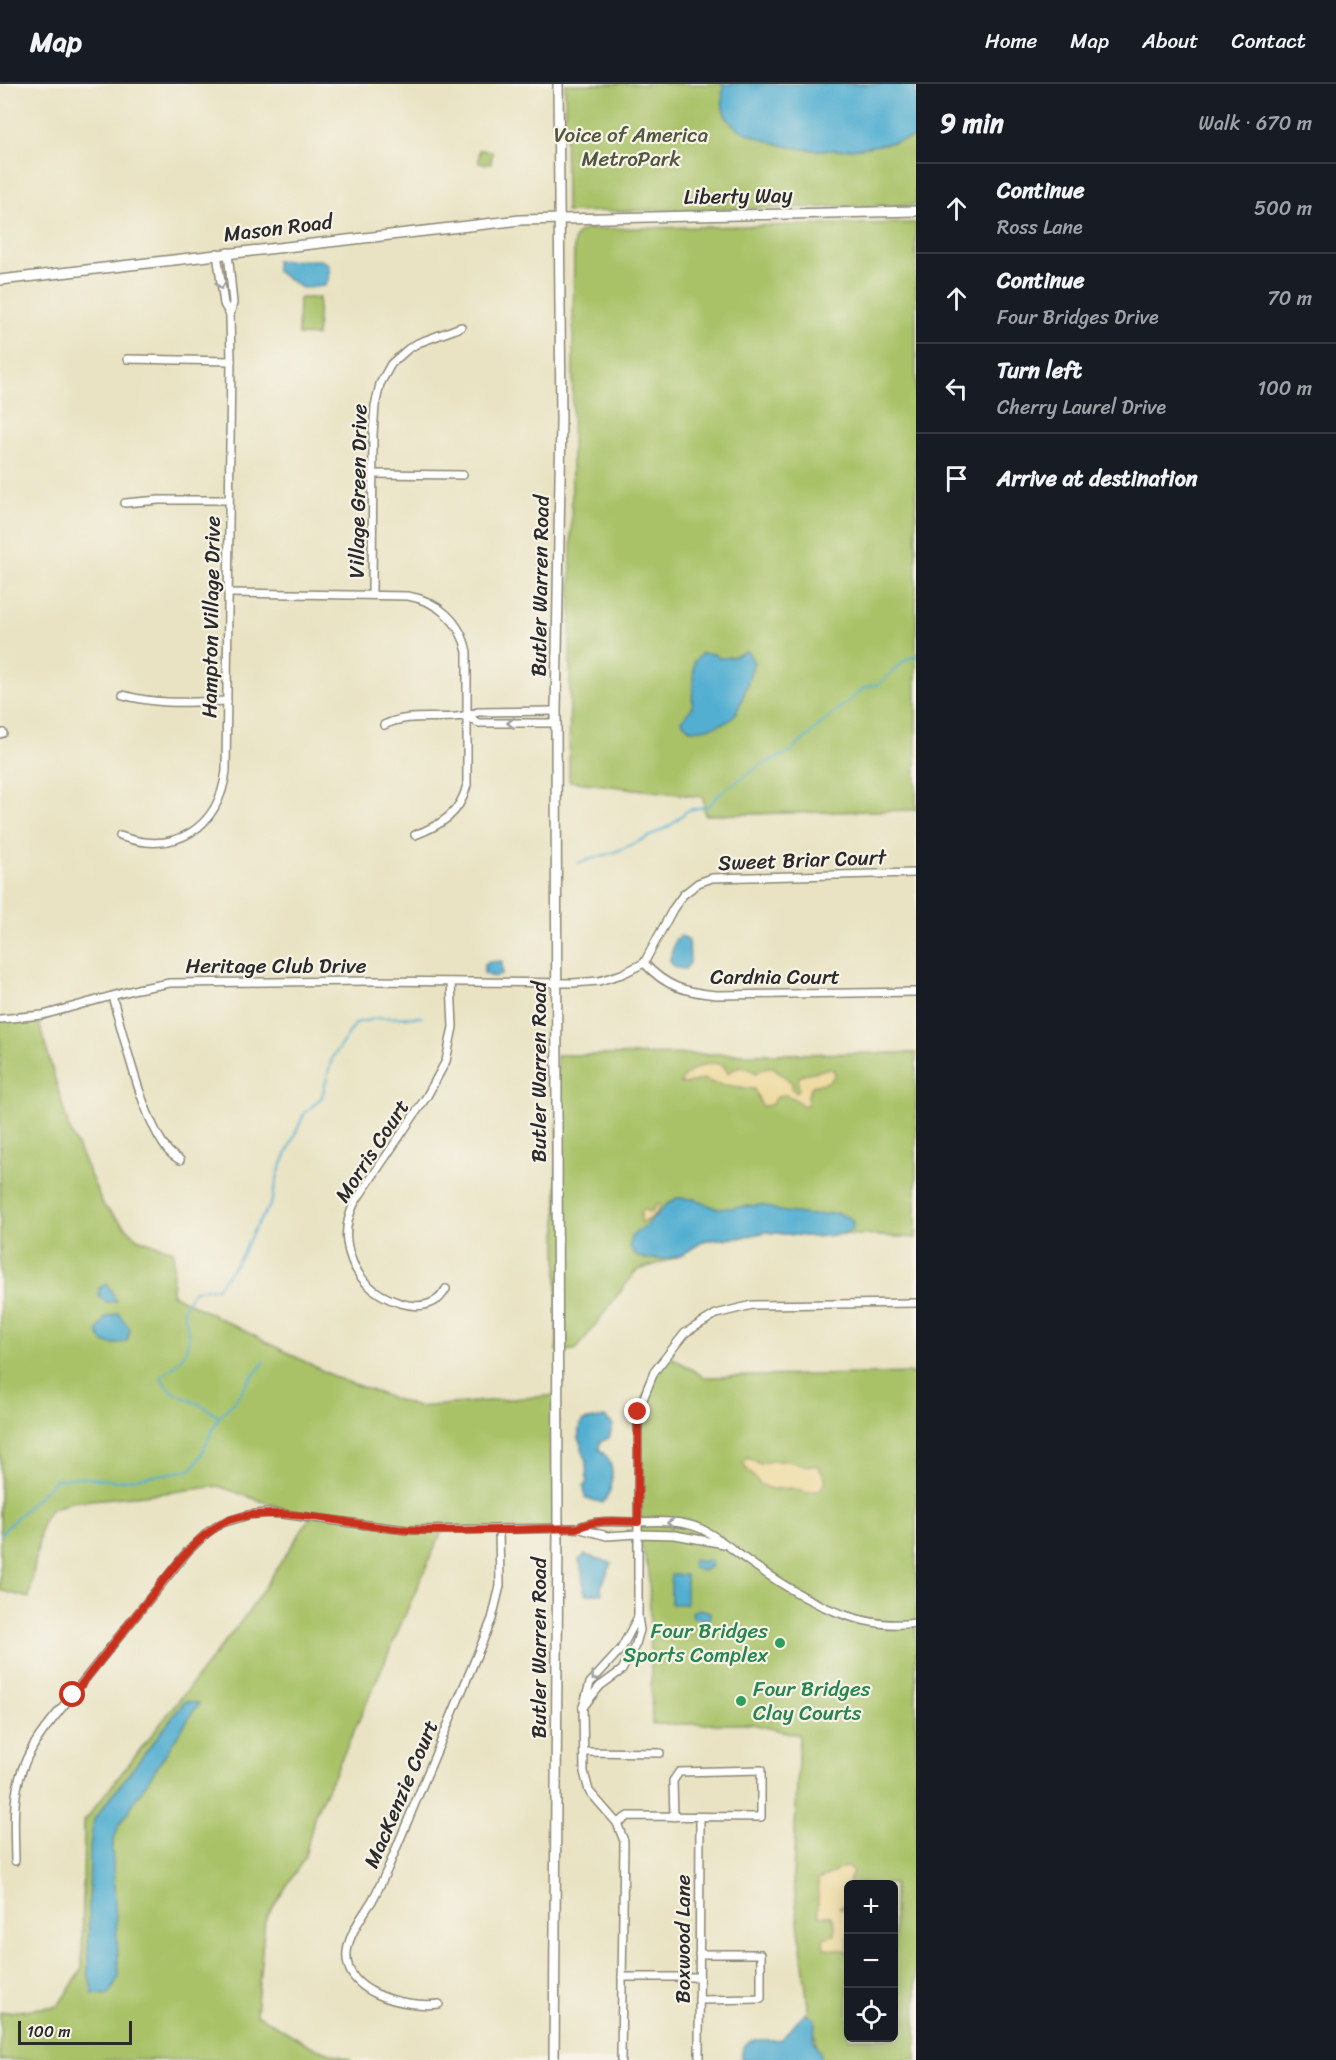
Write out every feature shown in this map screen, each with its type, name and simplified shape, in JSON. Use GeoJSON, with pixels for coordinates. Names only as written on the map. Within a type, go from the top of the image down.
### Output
{"type":"FeatureCollection","features":[{"type":"Feature","properties":{"kind":"main road","name":"Butler Warren Road"},"geometry":{"type":"LineString","coordinates":[[554,2060],[558,1529],[556,711],[561,420],[558,84]]}},
{"type":"Feature","properties":{"kind":"main road","name":"Liberty Way"},"geometry":{"type":"LineString","coordinates":[[560,218],[916,211]]}},
{"type":"Feature","properties":{"kind":"main road","name":"Mason Road"},"geometry":{"type":"LineString","coordinates":[[0,280],[489,222],[560,218]]}},
{"type":"Feature","properties":{"kind":"street","name":"Hampton Village Drive"},"geometry":{"type":"LineString","coordinates":[[120,836],[148,842],[177,839],[193,832],[215,810],[224,788],[227,701],[230,315],[233,303],[228,252]]}},
{"type":"Feature","properties":{"kind":"street","name":"Hampton Village Drive"},"geometry":{"type":"LineString","coordinates":[[217,254],[224,304],[230,315]]}},
{"type":"Feature","properties":{"kind":"street","name":"Village Green Drive"},"geometry":{"type":"LineString","coordinates":[[372,594],[375,406],[380,384],[399,356],[408,349],[461,327]]}},
{"type":"Feature","properties":{"kind":"street"},"geometry":{"type":"LineString","coordinates":[[127,359],[231,361]]}},
{"type":"Feature","properties":{"kind":"street"},"geometry":{"type":"LineString","coordinates":[[373,474],[463,475]]}},
{"type":"Feature","properties":{"kind":"street"},"geometry":{"type":"LineString","coordinates":[[125,503],[159,500],[229,501]]}},
{"type":"Feature","properties":{"kind":"street"},"geometry":{"type":"LineString","coordinates":[[228,593],[408,596],[425,600],[445,612],[453,621],[462,635],[468,652],[468,773],[465,790],[461,801],[446,820],[415,834]]}},
{"type":"Feature","properties":{"kind":"street"},"geometry":{"type":"LineString","coordinates":[[123,695],[156,702],[227,701]]}},
{"type":"Feature","properties":{"kind":"street"},"geometry":{"type":"LineString","coordinates":[[384,724],[411,717],[468,716],[478,712],[556,711]]}},
{"type":"Feature","properties":{"kind":"street"},"geometry":{"type":"LineString","coordinates":[[468,716],[478,723],[556,723]]}},
{"type":"Feature","properties":{"kind":"street","name":"Sweet Briar Court"},"geometry":{"type":"LineString","coordinates":[[644,963],[683,895],[698,883],[712,878],[916,873]]}},
{"type":"Feature","properties":{"kind":"street"},"geometry":{"type":"LineString","coordinates":[[556,983],[599,981],[622,974],[644,963]]}},
{"type":"Feature","properties":{"kind":"street","name":"Cardnia Court"},"geometry":{"type":"LineString","coordinates":[[644,963],[672,986],[694,993],[717,995],[916,992]]}},
{"type":"Feature","properties":{"kind":"street","name":"Heritage Club Drive"},"geometry":{"type":"LineString","coordinates":[[0,1019],[43,1015],[153,986],[193,982],[556,983]]}},
{"type":"Feature","properties":{"kind":"street","name":"Morris Court"},"geometry":{"type":"LineString","coordinates":[[446,1289],[439,1298],[423,1304],[400,1303],[384,1297],[358,1273],[349,1252],[346,1235],[350,1212],[355,1202],[427,1096],[446,1061],[453,1028],[451,982]]}},
{"type":"Feature","properties":{"kind":"street"},"geometry":{"type":"LineString","coordinates":[[112,996],[149,1115],[164,1146],[171,1155],[180,1160]]}},
{"type":"Feature","properties":{"kind":"street"},"geometry":{"type":"LineString","coordinates":[[583,1707],[600,1686],[622,1670],[636,1644],[640,1630],[638,1617],[638,1412],[654,1372],[685,1333],[716,1314],[752,1305],[916,1303]]}},
{"type":"Feature","properties":{"kind":"street"},"geometry":{"type":"LineString","coordinates":[[15,1861],[15,1797],[23,1764],[28,1754],[44,1730],[184,1556],[208,1532],[222,1523],[238,1517],[265,1513],[407,1530],[577,1528],[607,1536],[675,1535],[724,1544]]}},
{"type":"Feature","properties":{"kind":"street"},"geometry":{"type":"LineString","coordinates":[[577,1528],[588,1523],[603,1521],[676,1523],[698,1528],[780,1583],[828,1608],[863,1621],[893,1625],[915,1624]]}},
{"type":"Feature","properties":{"kind":"street","name":"MacKenzie Court"},"geometry":{"type":"LineString","coordinates":[[439,2004],[428,2006],[406,2003],[368,1990],[352,1973],[347,1951],[353,1933],[388,1868],[492,1619],[500,1586],[499,1530]]}},
{"type":"Feature","properties":{"kind":"street"},"geometry":{"type":"LineString","coordinates":[[621,2060],[624,1841],[617,1823],[589,1791],[584,1772],[583,1707],[590,1683],[621,1649],[638,1617]]}},
{"type":"Feature","properties":{"kind":"street"},"geometry":{"type":"LineString","coordinates":[[584,1752],[660,1753]]}},
{"type":"Feature","properties":{"kind":"street"},"geometry":{"type":"LineString","coordinates":[[617,1823],[628,1816],[674,1817],[760,1817],[761,1770],[679,1772],[673,1781],[674,1817]]}},
{"type":"Feature","properties":{"kind":"street","name":"Boxwood Lane"},"geometry":{"type":"LineString","coordinates":[[699,2060],[700,1817]]}},
{"type":"Feature","properties":{"kind":"street"},"geometry":{"type":"LineString","coordinates":[[699,1954],[762,1954],[761,1999],[699,2000]]}},
{"type":"Feature","properties":{"kind":"street"},"geometry":{"type":"LineString","coordinates":[[622,1977],[699,1977]]}},
{"type":"Feature","properties":{"kind":"green space","name":"Voice of America MetroPark"},"geometry":{"type":"Polygon","coordinates":[[[565,84],[916,84],[916,205],[566,212],[565,84]]]}},
{"type":"Feature","properties":{"kind":"green space"},"geometry":{"type":"Polygon","coordinates":[[[479,150],[492,151],[491,164],[479,163],[479,150]]]}},
{"type":"Feature","properties":{"kind":"green space"},"geometry":{"type":"Polygon","coordinates":[[[916,223],[916,810],[705,815],[703,797],[569,781],[574,240],[578,233],[587,229],[916,223]]]}},
{"type":"Feature","properties":{"kind":"green space"},"geometry":{"type":"Polygon","coordinates":[[[299,298],[319,298],[317,336],[298,335],[299,298]]]}},
{"type":"Feature","properties":{"kind":"green space"},"geometry":{"type":"Polygon","coordinates":[[[37,1016],[69,1128],[104,1206],[137,1238],[174,1251],[172,1294],[337,1378],[417,1407],[558,1395],[558,1529],[442,1531],[348,1745],[315,1814],[305,1857],[265,1920],[256,2014],[311,2046],[351,2060],[0,2060],[0,2013],[58,2006],[82,1970],[84,1821],[249,1611],[310,1518],[218,1486],[71,1502],[50,1510],[42,1523],[29,1598],[0,1590],[0,1019],[37,1016]]]}},
{"type":"Feature","properties":{"kind":"green space"},"geometry":{"type":"Polygon","coordinates":[[[916,1053],[916,1238],[843,1234],[815,1237],[766,1232],[738,1238],[705,1240],[680,1256],[636,1271],[576,1350],[557,1351],[557,1055],[916,1053]]]}},
{"type":"Feature","properties":{"kind":"green space"},"geometry":{"type":"Polygon","coordinates":[[[668,1355],[704,1377],[916,1373],[916,2060],[817,2060],[816,2036],[809,2015],[793,1878],[799,1735],[752,1724],[652,1724],[649,1571],[638,1534],[638,1412],[649,1383],[668,1355]]]}},
{"type":"Feature","properties":{"kind":"sand"},"geometry":{"type":"Polygon","coordinates":[[[714,1063],[723,1065],[728,1073],[739,1067],[745,1067],[756,1073],[767,1067],[773,1067],[792,1083],[792,1089],[796,1092],[799,1089],[799,1078],[804,1074],[829,1068],[835,1073],[829,1081],[812,1086],[808,1095],[808,1104],[803,1106],[795,1099],[782,1095],[771,1105],[762,1106],[754,1089],[713,1083],[704,1079],[680,1084],[689,1072],[714,1063]]]}},
{"type":"Feature","properties":{"kind":"sand"},"geometry":{"type":"Polygon","coordinates":[[[658,1204],[661,1206],[655,1215],[641,1222],[641,1211],[645,1210],[650,1213],[658,1204]]]}},
{"type":"Feature","properties":{"kind":"sand"},"geometry":{"type":"Polygon","coordinates":[[[748,1458],[760,1464],[771,1461],[789,1461],[801,1465],[818,1466],[825,1478],[825,1483],[820,1490],[807,1493],[792,1488],[771,1489],[760,1484],[744,1466],[744,1461],[748,1458]]]}},
{"type":"Feature","properties":{"kind":"sand"},"geometry":{"type":"Polygon","coordinates":[[[847,1867],[853,1872],[849,1880],[844,1880],[844,1905],[839,1907],[844,1909],[844,1950],[825,1948],[823,1939],[835,1935],[835,1925],[832,1916],[821,1916],[818,1913],[818,1879],[847,1867]]]}},
{"type":"Feature","properties":{"kind":"water"},"geometry":{"type":"Polygon","coordinates":[[[723,84],[916,84],[916,137],[874,146],[834,150],[813,150],[773,143],[744,131],[729,120],[723,106],[723,84]]]}},
{"type":"Feature","properties":{"kind":"water"},"geometry":{"type":"Polygon","coordinates":[[[320,260],[329,264],[329,277],[325,286],[302,288],[276,271],[276,261],[320,260]]]}},
{"type":"Feature","properties":{"kind":"water"},"geometry":{"type":"Polygon","coordinates":[[[747,651],[754,662],[735,714],[723,723],[691,730],[681,721],[692,708],[694,662],[702,653],[714,654],[720,658],[733,657],[747,651]]]}},
{"type":"Feature","properties":{"kind":"water"},"geometry":{"type":"Polygon","coordinates":[[[681,936],[689,941],[690,963],[685,969],[675,967],[670,959],[675,940],[681,936]]]}},
{"type":"Feature","properties":{"kind":"water"},"geometry":{"type":"Polygon","coordinates":[[[502,961],[500,976],[493,977],[484,973],[484,964],[502,961]]]}},
{"type":"Feature","properties":{"kind":"water"},"geometry":{"type":"Polygon","coordinates":[[[677,1198],[694,1199],[718,1209],[762,1205],[780,1211],[809,1215],[837,1213],[850,1218],[853,1227],[852,1230],[843,1234],[815,1237],[766,1232],[738,1238],[705,1240],[680,1256],[665,1259],[639,1257],[630,1246],[631,1237],[667,1204],[677,1198]]]}},
{"type":"Feature","properties":{"kind":"water"},"geometry":{"type":"Polygon","coordinates":[[[107,1284],[117,1301],[107,1302],[99,1297],[99,1288],[107,1284]]]}},
{"type":"Feature","properties":{"kind":"water"},"geometry":{"type":"Polygon","coordinates":[[[118,1313],[130,1329],[127,1341],[115,1344],[104,1343],[97,1332],[105,1318],[118,1313]]]}},
{"type":"Feature","properties":{"kind":"water"},"geometry":{"type":"Polygon","coordinates":[[[605,1417],[613,1425],[609,1438],[600,1442],[599,1449],[609,1460],[612,1477],[610,1489],[603,1503],[585,1498],[586,1463],[579,1431],[583,1421],[605,1417]]]}},
{"type":"Feature","properties":{"kind":"water"},"geometry":{"type":"Polygon","coordinates":[[[585,1555],[612,1563],[601,1587],[602,1594],[585,1594],[579,1560],[585,1555]]]}},
{"type":"Feature","properties":{"kind":"water"},"geometry":{"type":"Polygon","coordinates":[[[694,1560],[702,1562],[708,1560],[711,1566],[702,1571],[693,1568],[694,1560]]]}},
{"type":"Feature","properties":{"kind":"water"},"geometry":{"type":"Polygon","coordinates":[[[671,1575],[686,1575],[686,1604],[671,1604],[671,1575]]]}},
{"type":"Feature","properties":{"kind":"water"},"geometry":{"type":"Polygon","coordinates":[[[700,1609],[710,1612],[710,1619],[693,1618],[692,1612],[700,1609]]]}},
{"type":"Feature","properties":{"kind":"water"},"geometry":{"type":"Polygon","coordinates":[[[185,1701],[199,1703],[119,1825],[112,1846],[119,1977],[109,1995],[93,1994],[88,1972],[90,1847],[94,1819],[185,1701]]]}},
{"type":"Feature","properties":{"kind":"water"},"geometry":{"type":"Polygon","coordinates":[[[807,2013],[815,2019],[814,2041],[820,2052],[820,2060],[741,2060],[742,2051],[749,2042],[781,2039],[807,2013]]]}},
{"type":"Feature","properties":{"kind":"waterway"},"geometry":{"type":"LineString","coordinates":[[578,863],[615,852],[648,837],[671,825],[688,810],[709,806],[719,794],[762,764],[789,753],[864,688],[879,684],[904,661],[916,656]]}},
{"type":"Feature","properties":{"kind":"waterway"},"geometry":{"type":"LineString","coordinates":[[219,1417],[172,1391],[161,1377],[178,1362],[187,1348],[188,1332],[183,1309],[194,1290],[217,1288],[240,1258],[255,1228],[271,1204],[279,1171],[304,1114],[322,1097],[332,1058],[356,1023],[379,1018],[422,1017]]}},
{"type":"Feature","properties":{"kind":"waterway"},"geometry":{"type":"LineString","coordinates":[[0,1534],[55,1480],[78,1477],[118,1481],[190,1470],[198,1461],[219,1417],[234,1402],[265,1362]]}},
{"type":"Feature","properties":{"kind":"place","name":"Four Bridges Sports Complex"},"geometry":{"type":"Point","coordinates":[780,1643]}},
{"type":"Feature","properties":{"kind":"place","name":"Four Bridges Clay Courts"},"geometry":{"type":"Point","coordinates":[741,1701]}},
{"type":"Feature","properties":{"kind":"route"},"geometry":{"type":"LineString","coordinates":[[73,1695],[195,1543],[222,1523],[238,1517],[265,1513],[282,1514],[407,1530],[577,1528],[588,1523],[603,1521],[638,1522],[638,1412]]}}]}
